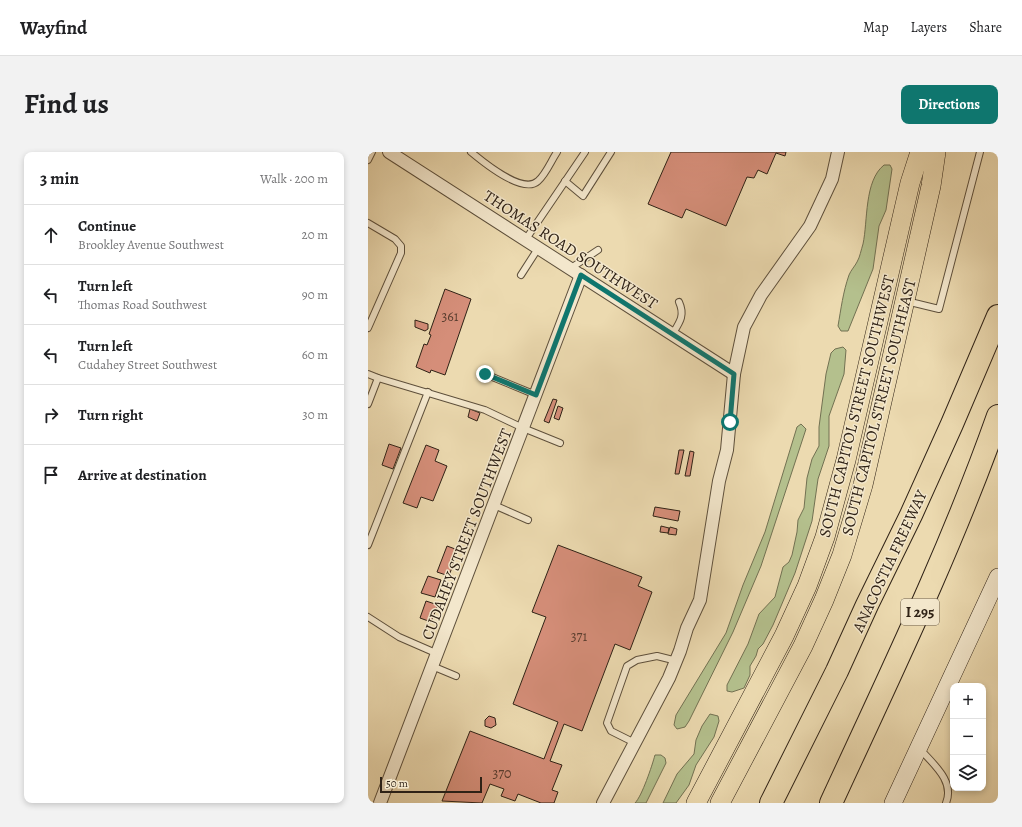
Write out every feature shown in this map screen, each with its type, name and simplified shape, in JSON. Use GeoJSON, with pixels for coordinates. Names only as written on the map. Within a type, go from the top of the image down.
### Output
{"type":"FeatureCollection","features":[{"type":"Feature","properties":{"kind":"highway","name":"ANACOSTIA FREEWAY"},"geometry":{"type":"LineString","coordinates":[[771,803],[837,671],[941,450],[998,316]]}},
{"type":"Feature","properties":{"kind":"highway","name":"I 295"},"geometry":{"type":"LineString","coordinates":[[831,803],[931,586],[971,490],[998,416]]}},
{"type":"Feature","properties":{"kind":"highway"},"geometry":{"type":"LineString","coordinates":[[759,803],[827,668],[867,605]]}},
{"type":"Feature","properties":{"kind":"main road","name":"SOUTH CAPITOL STREET SOUTHWEST"},"geometry":{"type":"LineString","coordinates":[[696,803],[784,636],[807,586],[823,543],[843,474],[910,183],[920,152]]}},
{"type":"Feature","properties":{"kind":"main road","name":"SOUTH CAPITOL STREET SOUTHEAST"},"geometry":{"type":"LineString","coordinates":[[720,803],[803,646],[842,555],[863,484],[931,186],[936,152]]}},
{"type":"Feature","properties":{"kind":"main road"},"geometry":{"type":"LineString","coordinates":[[897,801],[919,748],[998,577]]}},
{"type":"Feature","properties":{"kind":"street","name":"THOMAS ROAD SOUTHWEST"},"geometry":{"type":"LineString","coordinates":[[389,152],[673,333],[734,374]]}},
{"type":"Feature","properties":{"kind":"street"},"geometry":{"type":"LineString","coordinates":[[603,803],[676,661],[687,628],[700,600],[719,481],[727,450],[734,374],[744,327],[761,295],[810,226],[832,179],[838,152]]}},
{"type":"Feature","properties":{"kind":"street","name":"CUDAHEY STREET SOUTHWEST"},"geometry":{"type":"LineString","coordinates":[[380,803],[536,395],[576,272]]}},
{"type":"Feature","properties":{"kind":"lane"},"geometry":{"type":"LineString","coordinates":[[368,160],[372,152]]}},
{"type":"Feature","properties":{"kind":"lane"},"geometry":{"type":"LineString","coordinates":[[470,152],[518,184],[531,185],[538,181],[557,152]]}},
{"type":"Feature","properties":{"kind":"lane"},"geometry":{"type":"LineString","coordinates":[[526,239],[585,152]]}},
{"type":"Feature","properties":{"kind":"lane"},"geometry":{"type":"LineString","coordinates":[[565,181],[583,196],[611,152]]}},
{"type":"Feature","properties":{"kind":"lane"},"geometry":{"type":"LineString","coordinates":[[904,300],[939,309],[980,152]]}},
{"type":"Feature","properties":{"kind":"lane"},"geometry":{"type":"LineString","coordinates":[[368,223],[395,239],[401,246],[401,253],[368,328]]}},
{"type":"Feature","properties":{"kind":"lane"},"geometry":{"type":"LineString","coordinates":[[521,275],[539,247]]}},
{"type":"Feature","properties":{"kind":"lane"},"geometry":{"type":"LineString","coordinates":[[576,272],[598,250]]}},
{"type":"Feature","properties":{"kind":"lane"},"geometry":{"type":"LineString","coordinates":[[673,333],[681,319],[683,310],[679,302]]}},
{"type":"Feature","properties":{"kind":"lane"},"geometry":{"type":"LineString","coordinates":[[368,374],[485,410],[560,443]]}},
{"type":"Feature","properties":{"kind":"lane"},"geometry":{"type":"LineString","coordinates":[[485,374],[536,395]]}},
{"type":"Feature","properties":{"kind":"lane"},"geometry":{"type":"LineString","coordinates":[[368,404],[378,378]]}},
{"type":"Feature","properties":{"kind":"lane"},"geometry":{"type":"LineString","coordinates":[[368,545],[428,392]]}},
{"type":"Feature","properties":{"kind":"lane"},"geometry":{"type":"LineString","coordinates":[[494,505],[528,520]]}},
{"type":"Feature","properties":{"kind":"lane"},"geometry":{"type":"LineString","coordinates":[[368,617],[399,637],[438,654]]}},
{"type":"Feature","properties":{"kind":"lane"},"geometry":{"type":"LineString","coordinates":[[635,743],[611,731],[607,723],[627,666],[637,660],[657,656],[676,661]]}},
{"type":"Feature","properties":{"kind":"lane"},"geometry":{"type":"LineString","coordinates":[[432,666],[456,676]]}},
{"type":"Feature","properties":{"kind":"lane"},"geometry":{"type":"LineString","coordinates":[[919,748],[945,778],[949,789],[946,803]]}},
{"type":"Feature","properties":{"kind":"green space"},"geometry":{"type":"Polygon","coordinates":[[[884,165],[890,165],[892,169],[886,210],[879,226],[873,269],[848,331],[841,331],[838,326],[844,294],[849,275],[858,260],[863,244],[870,191],[873,181],[884,165]]]}},
{"type":"Feature","properties":{"kind":"green space"},"geometry":{"type":"Polygon","coordinates":[[[843,347],[846,350],[844,374],[829,416],[829,446],[818,479],[812,521],[795,573],[773,625],[763,644],[758,649],[750,666],[750,675],[744,688],[732,692],[727,691],[727,685],[748,644],[759,614],[775,597],[783,567],[789,562],[792,555],[798,520],[804,508],[807,478],[812,459],[819,446],[819,427],[826,374],[831,353],[835,349],[843,347]]]}},
{"type":"Feature","properties":{"kind":"green space"},"geometry":{"type":"Polygon","coordinates":[[[801,424],[806,429],[761,566],[733,632],[689,721],[685,727],[677,729],[674,725],[676,715],[726,633],[743,585],[765,532],[797,427],[801,424]]]}},
{"type":"Feature","properties":{"kind":"green space"},"geometry":{"type":"Polygon","coordinates":[[[710,714],[718,716],[719,721],[714,737],[696,765],[689,785],[676,803],[663,803],[677,774],[694,754],[696,740],[702,726],[710,714]]]}},
{"type":"Feature","properties":{"kind":"green space"},"geometry":{"type":"Polygon","coordinates":[[[655,755],[661,755],[665,758],[666,763],[646,803],[635,803],[644,788],[655,755]]]}},
{"type":"Feature","properties":{"kind":"building"},"geometry":{"type":"Polygon","coordinates":[[[671,152],[786,152],[785,156],[776,153],[767,174],[758,170],[754,178],[747,177],[726,226],[686,209],[682,218],[648,204],[671,152]]]}},
{"type":"Feature","properties":{"kind":"building"},"geometry":{"type":"Polygon","coordinates":[[[445,289],[471,299],[445,375],[431,370],[430,373],[416,367],[424,344],[427,345],[431,335],[429,334],[445,289]]]}},
{"type":"Feature","properties":{"kind":"building"},"geometry":{"type":"Polygon","coordinates":[[[415,320],[428,324],[428,329],[425,331],[415,327],[415,320]]]}},
{"type":"Feature","properties":{"kind":"building"},"geometry":{"type":"Polygon","coordinates":[[[553,399],[557,400],[549,423],[544,421],[553,399]]]}},
{"type":"Feature","properties":{"kind":"building"},"geometry":{"type":"Polygon","coordinates":[[[558,406],[563,408],[559,420],[554,418],[558,406]]]}},
{"type":"Feature","properties":{"kind":"building"},"geometry":{"type":"Polygon","coordinates":[[[470,409],[480,413],[477,421],[468,417],[470,409]]]}},
{"type":"Feature","properties":{"kind":"building"},"geometry":{"type":"Polygon","coordinates":[[[389,444],[401,448],[393,469],[382,465],[389,444]]]}},
{"type":"Feature","properties":{"kind":"building"},"geometry":{"type":"Polygon","coordinates":[[[426,445],[439,450],[435,461],[447,466],[433,501],[421,497],[417,508],[403,503],[426,445]]]}},
{"type":"Feature","properties":{"kind":"building"},"geometry":{"type":"Polygon","coordinates":[[[679,450],[684,450],[679,474],[675,474],[679,450]]]}},
{"type":"Feature","properties":{"kind":"building"},"geometry":{"type":"Polygon","coordinates":[[[690,451],[694,452],[690,476],[685,476],[690,451]]]}},
{"type":"Feature","properties":{"kind":"building"},"geometry":{"type":"Polygon","coordinates":[[[655,507],[680,511],[678,521],[653,516],[655,507]]]}},
{"type":"Feature","properties":{"kind":"building"},"geometry":{"type":"Polygon","coordinates":[[[661,526],[669,528],[668,533],[660,532],[661,526]]]}},
{"type":"Feature","properties":{"kind":"building"},"geometry":{"type":"Polygon","coordinates":[[[670,527],[677,529],[676,535],[668,534],[670,527]]]}},
{"type":"Feature","properties":{"kind":"building"},"geometry":{"type":"Polygon","coordinates":[[[558,545],[642,577],[638,586],[652,592],[630,650],[615,644],[582,731],[564,724],[550,761],[562,765],[552,790],[558,792],[554,803],[541,803],[518,794],[515,801],[501,796],[504,789],[490,784],[482,803],[442,801],[470,731],[544,759],[558,722],[513,704],[546,617],[532,612],[558,545]]]}},
{"type":"Feature","properties":{"kind":"building"},"geometry":{"type":"Polygon","coordinates":[[[447,546],[458,550],[449,576],[437,572],[447,546]]]}},
{"type":"Feature","properties":{"kind":"building"},"geometry":{"type":"Polygon","coordinates":[[[428,576],[441,580],[435,597],[421,593],[428,576]]]}},
{"type":"Feature","properties":{"kind":"building"},"geometry":{"type":"Polygon","coordinates":[[[426,601],[438,605],[431,622],[420,618],[426,601]]]}},
{"type":"Feature","properties":{"kind":"building"},"geometry":{"type":"Polygon","coordinates":[[[489,716],[495,718],[496,725],[491,728],[485,726],[485,720],[489,716]]]}},
{"type":"Feature","properties":{"kind":"route"},"geometry":{"type":"LineString","coordinates":[[485,374],[536,395],[581,275],[718,362],[734,374],[730,422]]}}]}
